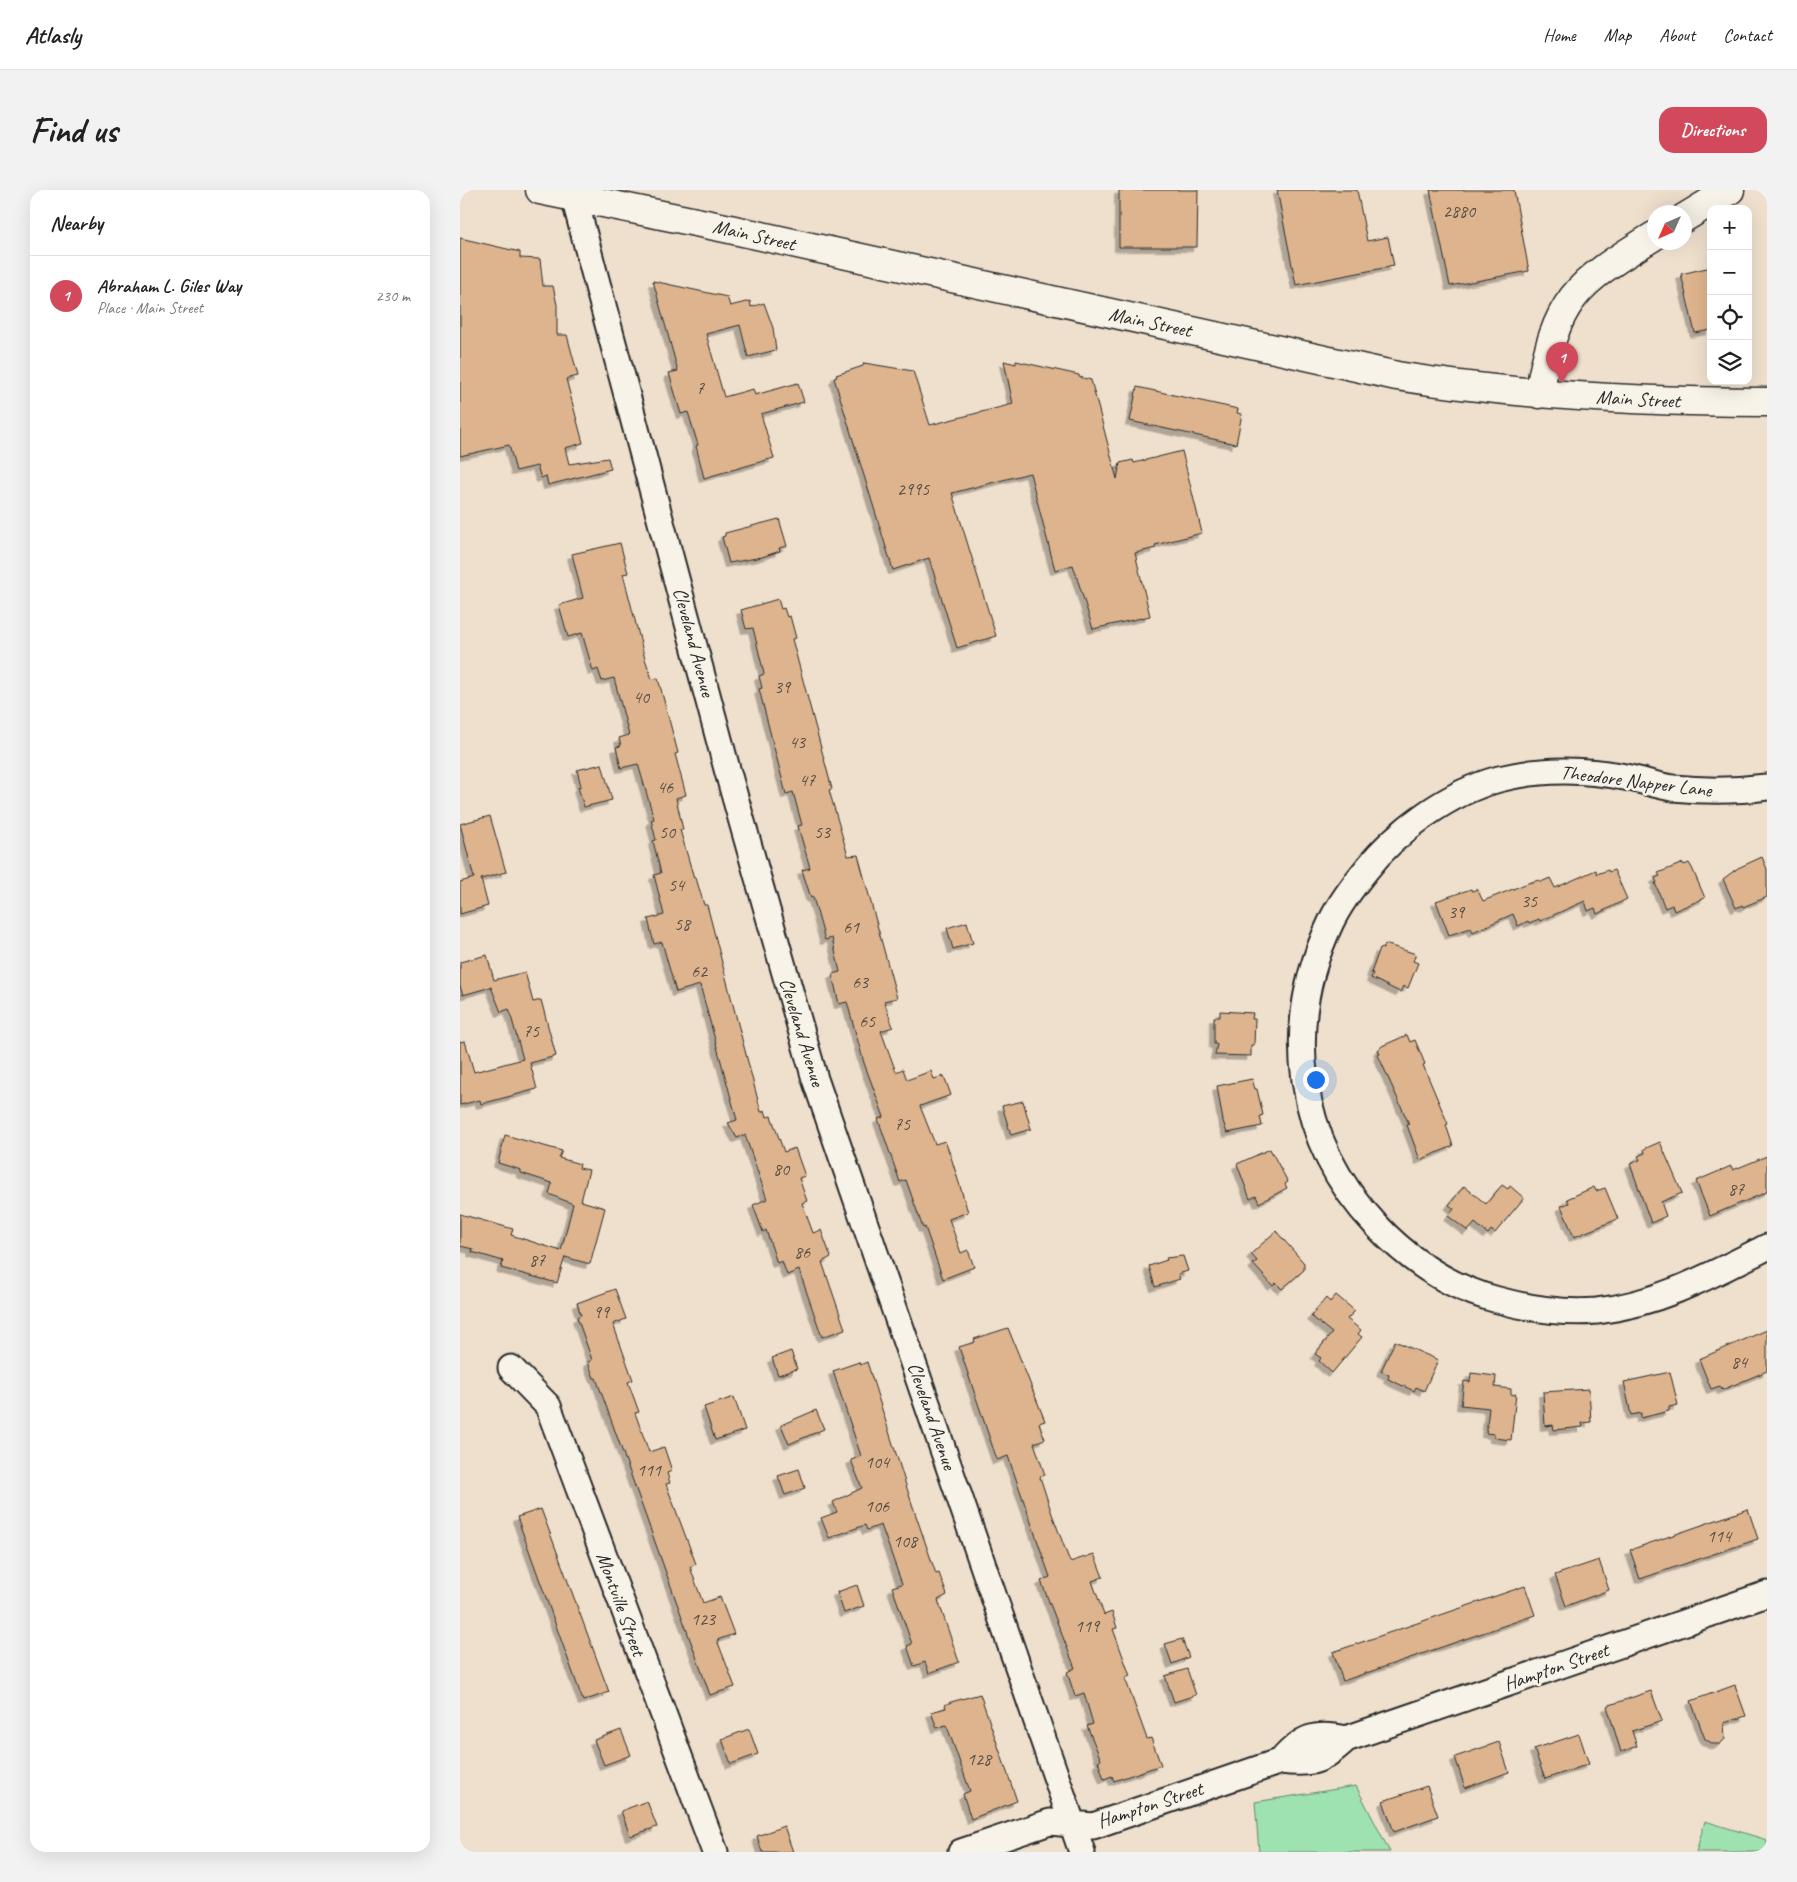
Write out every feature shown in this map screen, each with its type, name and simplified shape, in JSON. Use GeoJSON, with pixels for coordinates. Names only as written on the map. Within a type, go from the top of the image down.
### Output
{"type":"FeatureCollection","features":[{"type":"Feature","properties":{"kind":"main road","name":"Main Street"},"geometry":{"type":"LineString","coordinates":[[540,190],[1397,376],[1470,387],[1652,402],[1767,402]]}},
{"type":"Feature","properties":{"kind":"main road"},"geometry":{"type":"LineString","coordinates":[[1692,213],[1730,190]]}},
{"type":"Feature","properties":{"kind":"main road"},"geometry":{"type":"LineString","coordinates":[[1539,394],[1550,340],[1569,301],[1593,276],[1647,241]]}},
{"type":"Feature","properties":{"kind":"street","name":"Cleveland Avenue"},"geometry":{"type":"LineString","coordinates":[[574,197],[725,760],[815,1079],[1082,1852]]}},
{"type":"Feature","properties":{"kind":"street","name":"Theodore Napper Lane"},"geometry":{"type":"LineString","coordinates":[[1767,787],[1740,791],[1669,788],[1603,773],[1559,769],[1498,779],[1442,803],[1412,824],[1380,852],[1351,889],[1332,920],[1310,976],[1302,1046],[1310,1109],[1320,1141],[1344,1187],[1389,1239],[1414,1260],[1460,1288],[1523,1307],[1560,1313],[1599,1311],[1641,1303],[1690,1285],[1767,1247]]}},
{"type":"Feature","properties":{"kind":"street","name":"Montville Street"},"geometry":{"type":"LineString","coordinates":[[511,1368],[548,1406],[715,1852]]}},
{"type":"Feature","properties":{"kind":"street","name":"Hampton Street"},"geometry":{"type":"LineString","coordinates":[[961,1852],[1050,1822],[1093,1826],[1281,1761],[1304,1764],[1328,1755],[1346,1739],[1767,1594]]}},
{"type":"Feature","properties":{"kind":"green space"},"geometry":{"type":"Polygon","coordinates":[[[1356,1786],[1390,1852],[1259,1852],[1255,1802],[1356,1786]]]}},
{"type":"Feature","properties":{"kind":"green space"},"geometry":{"type":"Polygon","coordinates":[[[1705,1821],[1767,1840],[1767,1852],[1696,1852],[1705,1821]]]}},
{"type":"Feature","properties":{"kind":"building"},"geometry":{"type":"Polygon","coordinates":[[[1119,190],[1198,190],[1197,247],[1119,247],[1119,190]]]}},
{"type":"Feature","properties":{"kind":"building"},"geometry":{"type":"Polygon","coordinates":[[[1277,190],[1357,190],[1367,241],[1388,237],[1394,266],[1296,285],[1277,190]]]}},
{"type":"Feature","properties":{"kind":"building"},"geometry":{"type":"Polygon","coordinates":[[[1430,190],[1514,190],[1529,271],[1450,286],[1430,190]]]}},
{"type":"Feature","properties":{"kind":"building"},"geometry":{"type":"Polygon","coordinates":[[[460,238],[520,252],[520,258],[540,259],[543,286],[553,286],[557,305],[557,335],[567,335],[578,376],[566,379],[583,443],[565,448],[569,464],[608,458],[611,469],[548,485],[546,476],[541,478],[537,466],[516,471],[509,445],[460,456],[460,238]]]}},
{"type":"Feature","properties":{"kind":"building"},"geometry":{"type":"Polygon","coordinates":[[[1707,268],[1707,331],[1695,333],[1681,274],[1707,268]]]}},
{"type":"Feature","properties":{"kind":"building"},"geometry":{"type":"Polygon","coordinates":[[[653,281],[727,297],[730,306],[750,301],[751,307],[764,303],[773,328],[776,350],[748,357],[740,325],[706,334],[724,397],[753,389],[755,395],[798,383],[804,402],[761,414],[774,458],[704,478],[696,446],[698,445],[688,412],[681,414],[669,373],[678,371],[653,281]]]}},
{"type":"Feature","properties":{"kind":"building"},"geometry":{"type":"Polygon","coordinates":[[[1004,361],[1016,364],[1016,361],[1079,375],[1079,377],[1091,380],[1117,479],[1120,463],[1133,460],[1134,463],[1182,451],[1202,533],[1155,545],[1156,548],[1135,553],[1150,616],[1093,629],[1073,565],[1055,570],[1030,473],[952,493],[996,636],[957,648],[929,558],[893,570],[834,378],[837,377],[836,375],[863,366],[864,363],[913,371],[930,425],[1013,404],[1004,361]]]}},
{"type":"Feature","properties":{"kind":"building"},"geometry":{"type":"Polygon","coordinates":[[[1137,387],[1238,409],[1237,413],[1242,414],[1236,444],[1130,421],[1137,387]]]}},
{"type":"Feature","properties":{"kind":"building"},"geometry":{"type":"Polygon","coordinates":[[[779,519],[787,546],[779,548],[780,551],[762,557],[729,563],[722,537],[725,536],[725,533],[779,519]]]}},
{"type":"Feature","properties":{"kind":"building"},"geometry":{"type":"Polygon","coordinates":[[[620,543],[628,573],[623,574],[645,659],[652,679],[658,678],[678,753],[675,754],[686,795],[676,798],[683,830],[680,830],[694,878],[696,878],[704,905],[707,905],[761,1112],[765,1110],[767,1117],[771,1116],[784,1152],[795,1148],[805,1176],[799,1178],[807,1201],[802,1203],[813,1233],[821,1230],[831,1257],[822,1262],[845,1329],[822,1337],[799,1270],[787,1275],[782,1261],[777,1263],[766,1230],[763,1232],[753,1205],[767,1199],[745,1135],[737,1138],[728,1123],[737,1120],[700,985],[676,992],[662,942],[654,944],[648,919],[664,915],[654,875],[661,873],[653,841],[656,840],[651,820],[654,819],[638,764],[621,768],[616,747],[621,746],[619,738],[629,735],[614,678],[602,681],[598,669],[593,671],[582,633],[568,637],[559,605],[583,598],[572,554],[620,543]]]}},
{"type":"Feature","properties":{"kind":"building"},"geometry":{"type":"Polygon","coordinates":[[[778,599],[781,609],[784,608],[787,617],[790,616],[796,638],[792,639],[832,789],[829,790],[848,856],[858,855],[897,998],[884,1001],[893,1027],[881,1031],[896,1072],[903,1069],[907,1080],[931,1071],[934,1079],[944,1076],[951,1095],[920,1106],[935,1144],[945,1141],[968,1212],[949,1219],[961,1253],[968,1250],[974,1267],[943,1279],[906,1180],[900,1182],[878,1119],[884,1117],[864,1063],[847,1002],[839,1004],[832,974],[840,972],[832,938],[825,940],[813,897],[811,898],[802,870],[810,868],[798,826],[802,825],[793,792],[786,794],[759,689],[762,688],[759,676],[764,674],[753,628],[746,629],[741,610],[778,599]]]}},
{"type":"Feature","properties":{"kind":"building"},"geometry":{"type":"Polygon","coordinates":[[[602,764],[612,800],[584,807],[578,787],[581,786],[577,770],[602,764]]]}},
{"type":"Feature","properties":{"kind":"building"},"geometry":{"type":"Polygon","coordinates":[[[490,816],[506,872],[481,879],[488,906],[460,914],[460,882],[474,878],[460,824],[490,816]]]}},
{"type":"Feature","properties":{"kind":"building"},"geometry":{"type":"Polygon","coordinates":[[[1762,857],[1767,869],[1767,897],[1736,908],[1723,879],[1738,868],[1762,857]]]}},
{"type":"Feature","properties":{"kind":"building"},"geometry":{"type":"Polygon","coordinates":[[[1683,863],[1684,865],[1689,863],[1705,898],[1674,911],[1672,905],[1665,908],[1655,883],[1657,883],[1655,878],[1660,876],[1658,873],[1683,863]]]}},
{"type":"Feature","properties":{"kind":"building"},"geometry":{"type":"Polygon","coordinates":[[[1596,870],[1597,874],[1614,870],[1627,899],[1597,914],[1595,908],[1588,911],[1585,901],[1540,921],[1539,919],[1529,923],[1528,921],[1518,926],[1513,914],[1473,932],[1471,928],[1449,935],[1436,901],[1471,889],[1472,891],[1477,889],[1483,901],[1528,883],[1539,880],[1541,882],[1550,878],[1555,888],[1596,870]]]}},
{"type":"Feature","properties":{"kind":"building"},"geometry":{"type":"Polygon","coordinates":[[[967,922],[973,943],[953,949],[947,928],[967,922]]]}},
{"type":"Feature","properties":{"kind":"building"},"geometry":{"type":"Polygon","coordinates":[[[1385,944],[1416,954],[1413,961],[1418,963],[1408,988],[1403,986],[1400,992],[1371,978],[1380,948],[1383,949],[1385,944]]]}},
{"type":"Feature","properties":{"kind":"building"},"geometry":{"type":"Polygon","coordinates":[[[487,955],[494,980],[525,972],[533,1002],[541,1000],[556,1056],[530,1063],[537,1089],[481,1104],[480,1100],[460,1105],[460,1042],[465,1041],[474,1072],[523,1059],[509,1009],[501,1012],[491,987],[463,995],[460,986],[460,962],[487,955]]]}},
{"type":"Feature","properties":{"kind":"building"},"geometry":{"type":"Polygon","coordinates":[[[1220,1011],[1253,1013],[1252,1019],[1255,1019],[1254,1045],[1251,1045],[1251,1056],[1215,1055],[1217,1044],[1214,1044],[1214,1017],[1220,1017],[1220,1011]]]}},
{"type":"Feature","properties":{"kind":"building"},"geometry":{"type":"Polygon","coordinates":[[[1407,1035],[1410,1042],[1415,1040],[1425,1064],[1423,1065],[1448,1124],[1446,1125],[1453,1146],[1420,1160],[1407,1125],[1409,1124],[1378,1055],[1380,1054],[1378,1050],[1382,1046],[1407,1035]]]}},
{"type":"Feature","properties":{"kind":"building"},"geometry":{"type":"Polygon","coordinates":[[[1252,1079],[1255,1089],[1257,1089],[1263,1115],[1260,1116],[1262,1126],[1227,1133],[1217,1086],[1252,1079]]]}},
{"type":"Feature","properties":{"kind":"building"},"geometry":{"type":"Polygon","coordinates":[[[1023,1101],[1031,1129],[1011,1135],[1002,1106],[1023,1101]]]}},
{"type":"Feature","properties":{"kind":"building"},"geometry":{"type":"Polygon","coordinates":[[[505,1135],[562,1151],[559,1158],[580,1164],[579,1168],[589,1170],[581,1201],[605,1208],[590,1264],[565,1257],[557,1283],[501,1268],[503,1261],[472,1252],[473,1249],[460,1246],[460,1214],[513,1229],[511,1235],[561,1251],[573,1204],[549,1194],[552,1183],[498,1163],[505,1135]]]}},
{"type":"Feature","properties":{"kind":"building"},"geometry":{"type":"Polygon","coordinates":[[[1660,1142],[1682,1193],[1661,1202],[1666,1216],[1651,1223],[1630,1164],[1640,1160],[1638,1156],[1645,1153],[1644,1149],[1660,1142]]]}},
{"type":"Feature","properties":{"kind":"building"},"geometry":{"type":"Polygon","coordinates":[[[1270,1149],[1288,1182],[1285,1184],[1287,1188],[1259,1203],[1256,1196],[1250,1199],[1237,1164],[1270,1149]]]}},
{"type":"Feature","properties":{"kind":"building"},"geometry":{"type":"Polygon","coordinates":[[[1767,1156],[1767,1192],[1710,1216],[1696,1181],[1731,1166],[1733,1170],[1767,1156]]]}},
{"type":"Feature","properties":{"kind":"building"},"geometry":{"type":"Polygon","coordinates":[[[1502,1185],[1508,1189],[1510,1186],[1524,1198],[1495,1233],[1491,1230],[1488,1234],[1475,1223],[1468,1231],[1448,1216],[1454,1209],[1449,1205],[1464,1186],[1486,1204],[1502,1185]]]}},
{"type":"Feature","properties":{"kind":"building"},"geometry":{"type":"Polygon","coordinates":[[[1594,1187],[1596,1191],[1605,1188],[1618,1219],[1574,1237],[1561,1206],[1569,1203],[1567,1199],[1594,1187]]]}},
{"type":"Feature","properties":{"kind":"building"},"geometry":{"type":"Polygon","coordinates":[[[1276,1231],[1304,1263],[1304,1270],[1282,1289],[1276,1283],[1273,1286],[1253,1264],[1257,1261],[1251,1254],[1276,1231]]]}},
{"type":"Feature","properties":{"kind":"building"},"geometry":{"type":"Polygon","coordinates":[[[1183,1256],[1188,1271],[1178,1274],[1180,1279],[1155,1287],[1149,1266],[1167,1260],[1166,1258],[1183,1256]]]}},
{"type":"Feature","properties":{"kind":"building"},"geometry":{"type":"Polygon","coordinates":[[[615,1289],[626,1319],[613,1324],[633,1380],[628,1382],[639,1412],[635,1413],[649,1452],[664,1447],[672,1471],[667,1473],[670,1483],[666,1484],[696,1564],[690,1567],[703,1603],[720,1597],[734,1634],[717,1640],[735,1687],[710,1695],[596,1378],[594,1378],[588,1362],[592,1360],[577,1317],[581,1315],[577,1303],[615,1289]]]}},
{"type":"Feature","properties":{"kind":"building"},"geometry":{"type":"Polygon","coordinates":[[[1336,1295],[1355,1311],[1347,1319],[1361,1330],[1358,1334],[1362,1337],[1332,1373],[1319,1361],[1321,1358],[1315,1354],[1332,1333],[1311,1316],[1326,1298],[1330,1302],[1336,1295]]]}},
{"type":"Feature","properties":{"kind":"building"},"geometry":{"type":"Polygon","coordinates":[[[1008,1328],[1045,1421],[1039,1423],[1045,1439],[1034,1443],[1045,1475],[1040,1477],[1052,1514],[1070,1562],[1094,1554],[1103,1577],[1092,1581],[1104,1615],[1112,1612],[1117,1628],[1113,1629],[1130,1676],[1125,1678],[1147,1739],[1151,1738],[1161,1765],[1114,1781],[1112,1776],[1104,1779],[1098,1761],[1101,1760],[1087,1726],[1093,1724],[1084,1693],[1075,1696],[1067,1672],[1075,1668],[1041,1581],[1050,1577],[1008,1456],[997,1460],[959,1347],[975,1342],[974,1339],[1008,1328]]]}},
{"type":"Feature","properties":{"kind":"building"},"geometry":{"type":"Polygon","coordinates":[[[1767,1330],[1767,1371],[1722,1390],[1720,1386],[1711,1389],[1699,1359],[1767,1330]]]}},
{"type":"Feature","properties":{"kind":"building"},"geometry":{"type":"Polygon","coordinates":[[[1395,1341],[1438,1360],[1424,1391],[1416,1387],[1414,1391],[1388,1379],[1389,1375],[1381,1371],[1395,1341]]]}},
{"type":"Feature","properties":{"kind":"building"},"geometry":{"type":"Polygon","coordinates":[[[791,1351],[797,1369],[778,1375],[772,1358],[791,1351]]]}},
{"type":"Feature","properties":{"kind":"building"},"geometry":{"type":"Polygon","coordinates":[[[859,1362],[860,1365],[867,1362],[936,1574],[939,1573],[947,1595],[938,1600],[959,1662],[929,1673],[925,1662],[914,1666],[907,1646],[912,1644],[892,1587],[902,1584],[881,1525],[867,1530],[865,1525],[829,1538],[821,1518],[837,1512],[833,1502],[862,1488],[851,1460],[861,1456],[833,1371],[859,1362]]]}},
{"type":"Feature","properties":{"kind":"building"},"geometry":{"type":"Polygon","coordinates":[[[1670,1372],[1678,1405],[1669,1407],[1669,1411],[1641,1418],[1641,1413],[1631,1415],[1624,1382],[1670,1372]]]}},
{"type":"Feature","properties":{"kind":"building"},"geometry":{"type":"Polygon","coordinates":[[[1471,1373],[1496,1376],[1495,1387],[1511,1389],[1511,1395],[1516,1394],[1511,1440],[1494,1438],[1494,1434],[1486,1433],[1489,1408],[1461,1405],[1464,1381],[1470,1382],[1471,1373]]]}},
{"type":"Feature","properties":{"kind":"building"},"geometry":{"type":"Polygon","coordinates":[[[1589,1389],[1591,1422],[1582,1423],[1583,1427],[1554,1430],[1553,1425],[1545,1426],[1543,1392],[1589,1389]]]}},
{"type":"Feature","properties":{"kind":"building"},"geometry":{"type":"Polygon","coordinates":[[[734,1397],[745,1430],[715,1440],[704,1407],[734,1397]]]}},
{"type":"Feature","properties":{"kind":"building"},"geometry":{"type":"Polygon","coordinates":[[[816,1410],[824,1429],[789,1444],[781,1425],[816,1410]]]}},
{"type":"Feature","properties":{"kind":"building"},"geometry":{"type":"Polygon","coordinates":[[[799,1469],[805,1488],[785,1495],[778,1476],[799,1469]]]}},
{"type":"Feature","properties":{"kind":"building"},"geometry":{"type":"Polygon","coordinates":[[[541,1509],[609,1692],[583,1701],[517,1517],[541,1509]]]}},
{"type":"Feature","properties":{"kind":"building"},"geometry":{"type":"Polygon","coordinates":[[[1748,1509],[1758,1539],[1640,1579],[1630,1550],[1748,1509]]]}},
{"type":"Feature","properties":{"kind":"building"},"geometry":{"type":"Polygon","coordinates":[[[1599,1560],[1609,1590],[1566,1606],[1555,1575],[1599,1560]]]}},
{"type":"Feature","properties":{"kind":"building"},"geometry":{"type":"Polygon","coordinates":[[[857,1585],[864,1606],[844,1613],[837,1592],[857,1585]]]}},
{"type":"Feature","properties":{"kind":"building"},"geometry":{"type":"Polygon","coordinates":[[[1525,1586],[1535,1615],[1343,1681],[1333,1652],[1525,1586]]]}},
{"type":"Feature","properties":{"kind":"building"},"geometry":{"type":"Polygon","coordinates":[[[1182,1639],[1189,1657],[1172,1664],[1165,1644],[1182,1639]]]}},
{"type":"Feature","properties":{"kind":"building"},"geometry":{"type":"Polygon","coordinates":[[[1187,1669],[1196,1695],[1174,1702],[1165,1676],[1187,1669]]]}},
{"type":"Feature","properties":{"kind":"building"},"geometry":{"type":"Polygon","coordinates":[[[1735,1685],[1746,1716],[1724,1723],[1725,1739],[1720,1744],[1713,1744],[1705,1739],[1691,1701],[1735,1685]]]}},
{"type":"Feature","properties":{"kind":"building"},"geometry":{"type":"Polygon","coordinates":[[[1651,1691],[1662,1721],[1632,1731],[1637,1746],[1621,1752],[1607,1706],[1651,1691]]]}},
{"type":"Feature","properties":{"kind":"building"},"geometry":{"type":"Polygon","coordinates":[[[980,1694],[1017,1801],[971,1819],[963,1794],[970,1791],[949,1732],[946,1725],[937,1728],[931,1712],[946,1708],[945,1705],[951,1702],[980,1694]]]}},
{"type":"Feature","properties":{"kind":"building"},"geometry":{"type":"Polygon","coordinates":[[[749,1729],[758,1754],[731,1764],[722,1739],[749,1729]]]}},
{"type":"Feature","properties":{"kind":"building"},"geometry":{"type":"Polygon","coordinates":[[[621,1730],[631,1755],[604,1765],[594,1740],[621,1730]]]}},
{"type":"Feature","properties":{"kind":"building"},"geometry":{"type":"Polygon","coordinates":[[[1579,1734],[1589,1764],[1545,1779],[1534,1749],[1579,1734]]]}},
{"type":"Feature","properties":{"kind":"building"},"geometry":{"type":"Polygon","coordinates":[[[1499,1742],[1509,1772],[1465,1788],[1455,1757],[1499,1742]]]}},
{"type":"Feature","properties":{"kind":"building"},"geometry":{"type":"Polygon","coordinates":[[[1427,1786],[1438,1816],[1394,1832],[1383,1801],[1427,1786]]]}},
{"type":"Feature","properties":{"kind":"building"},"geometry":{"type":"Polygon","coordinates":[[[647,1801],[657,1827],[630,1836],[621,1811],[647,1801]]]}},
{"type":"Feature","properties":{"kind":"building"},"geometry":{"type":"Polygon","coordinates":[[[784,1826],[793,1852],[762,1852],[757,1836],[784,1826]]]}},
{"type":"Feature","properties":{"kind":"place","name":"Abraham L. Giles Way"},"geometry":{"type":"Point","coordinates":[1562,383]}}]}
